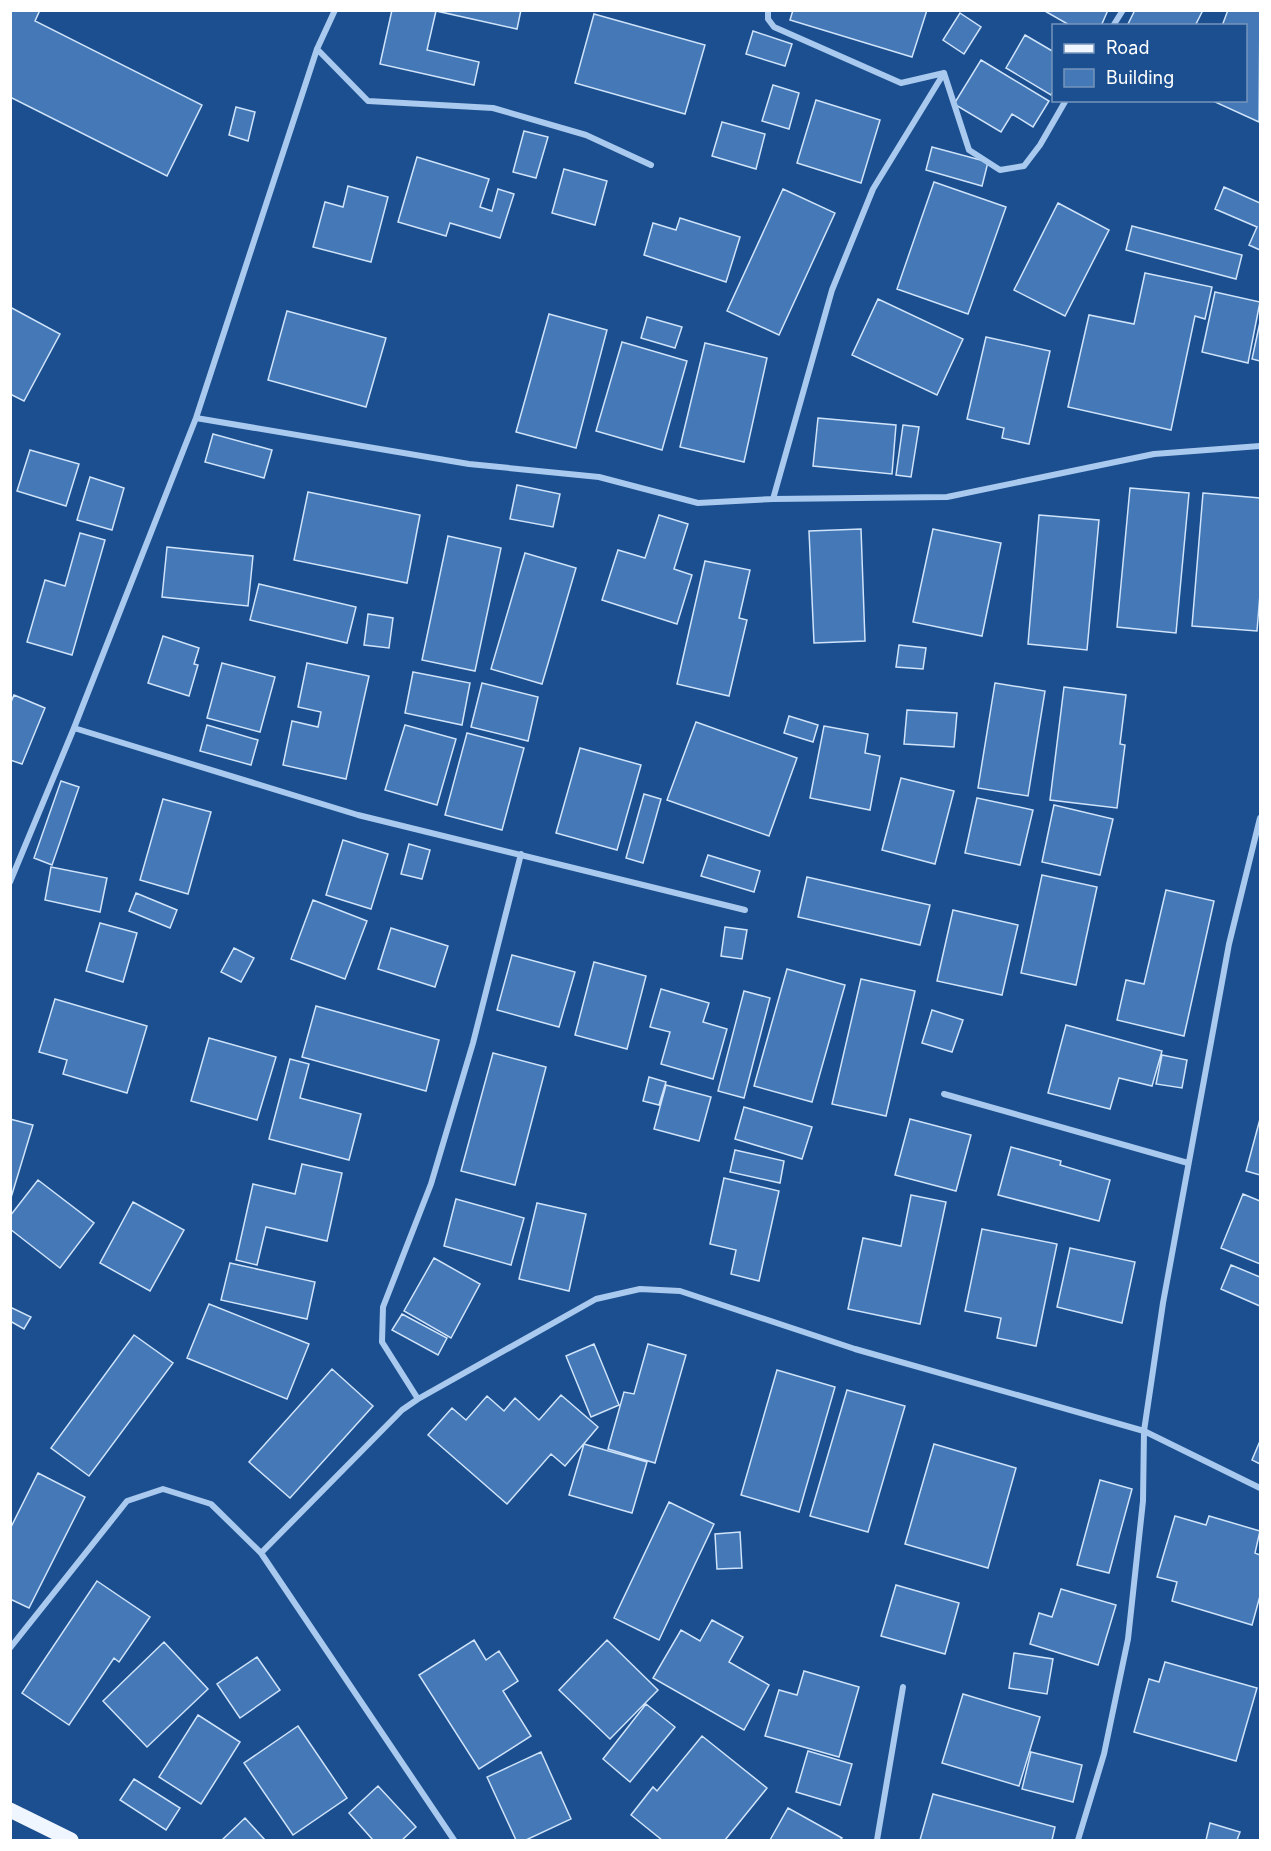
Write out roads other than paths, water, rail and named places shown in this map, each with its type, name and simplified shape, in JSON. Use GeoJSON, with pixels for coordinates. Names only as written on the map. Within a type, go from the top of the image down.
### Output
{"type":"FeatureCollection","features":[{"type":"Feature","properties":{"kind":"main road"},"geometry":{"type":"LineString","coordinates":[[10,1810],[70,1840]]}},
{"type":"Feature","properties":{"kind":"street"},"geometry":{"type":"LineString","coordinates":[[10,882],[74,728],[196,418],[317,49],[335,10]]}},
{"type":"Feature","properties":{"kind":"street"},"geometry":{"type":"LineString","coordinates":[[768,10],[768,19],[774,27],[901,83],[944,73]]}},
{"type":"Feature","properties":{"kind":"street"},"geometry":{"type":"LineString","coordinates":[[1114,24],[1123,10]]}},
{"type":"Feature","properties":{"kind":"street"},"geometry":{"type":"LineString","coordinates":[[317,49],[369,101],[493,108],[586,135],[651,165]]}},
{"type":"Feature","properties":{"kind":"street"},"geometry":{"type":"LineString","coordinates":[[944,73],[969,150],[1000,170],[1024,166],[1040,146],[1065,102]]}},
{"type":"Feature","properties":{"kind":"street"},"geometry":{"type":"LineString","coordinates":[[773,499],[832,290],[852,240],[873,189],[944,73]]}},
{"type":"Feature","properties":{"kind":"street"},"geometry":{"type":"LineString","coordinates":[[196,418],[470,464],[599,477],[698,503],[773,499],[947,497],[1154,454],[1260,446]]}},
{"type":"Feature","properties":{"kind":"street"},"geometry":{"type":"LineString","coordinates":[[74,728],[358,815],[745,910]]}},
{"type":"Feature","properties":{"kind":"street"},"geometry":{"type":"LineString","coordinates":[[1078,1840],[1104,1754],[1128,1639],[1143,1501],[1144,1431],[1163,1303],[1229,944],[1260,818]]}},
{"type":"Feature","properties":{"kind":"street"},"geometry":{"type":"LineString","coordinates":[[418,1399],[382,1342],[383,1306],[431,1184],[473,1043],[521,854]]}},
{"type":"Feature","properties":{"kind":"street"},"geometry":{"type":"LineString","coordinates":[[944,1094],[1188,1163]]}},
{"type":"Feature","properties":{"kind":"street"},"geometry":{"type":"LineString","coordinates":[[261,1553],[402,1410],[596,1299],[640,1289],[680,1291],[855,1349],[1144,1431],[1260,1488]]}},
{"type":"Feature","properties":{"kind":"street"},"geometry":{"type":"LineString","coordinates":[[10,1648],[127,1501],[163,1488],[211,1504],[261,1553],[454,1840]]}},
{"type":"Feature","properties":{"kind":"street"},"geometry":{"type":"LineString","coordinates":[[877,1840],[903,1687]]}}]}
